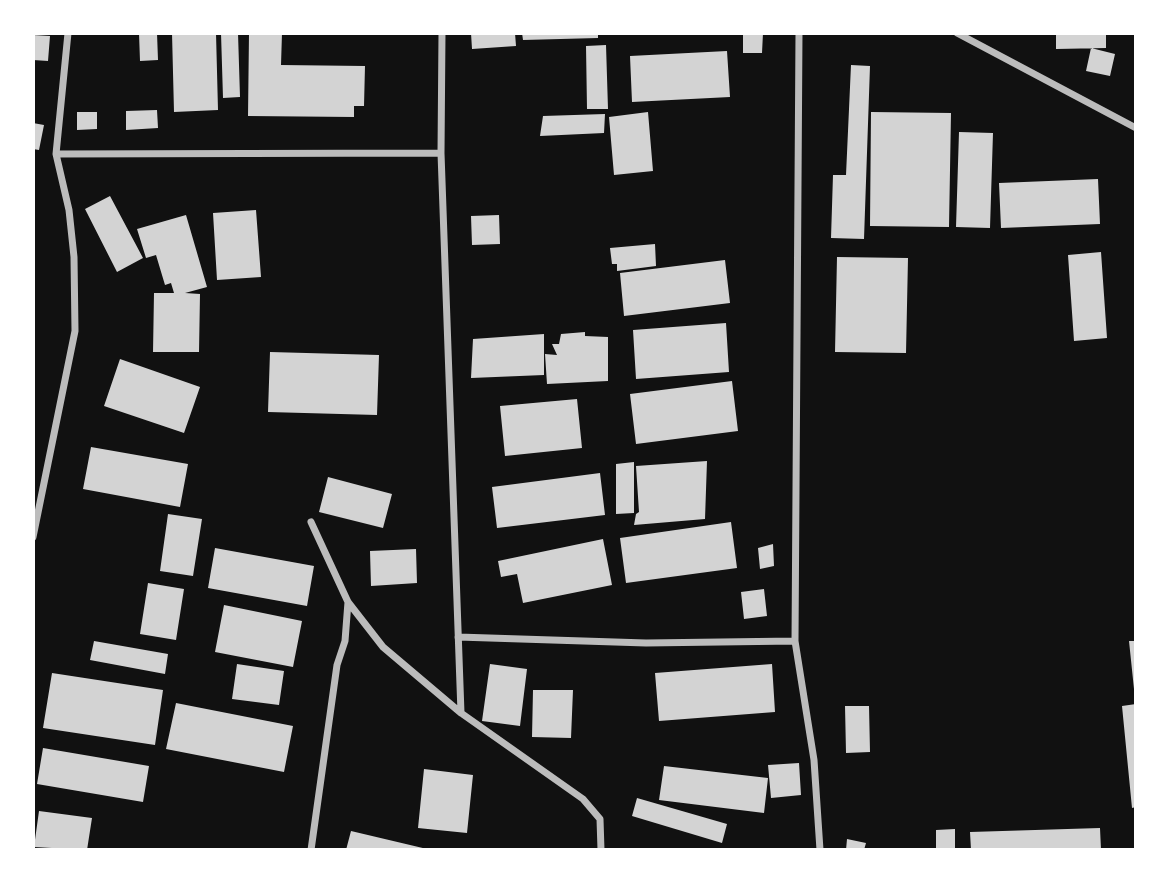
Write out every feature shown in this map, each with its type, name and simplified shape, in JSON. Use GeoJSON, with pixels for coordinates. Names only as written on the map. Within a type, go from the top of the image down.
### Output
{"type":"FeatureCollection","features":[{"type":"Feature","properties":{"kind":"street"},"geometry":{"type":"LineString","coordinates":[[33,537],[75,331],[74,257],[69,210],[56,154],[68,33]]}},
{"type":"Feature","properties":{"kind":"street"},"geometry":{"type":"LineString","coordinates":[[442,33],[440,153],[461,713]]}},
{"type":"Feature","properties":{"kind":"street"},"geometry":{"type":"LineString","coordinates":[[799,33],[795,640],[814,760],[820,850]]}},
{"type":"Feature","properties":{"kind":"street"},"geometry":{"type":"LineString","coordinates":[[957,33],[1136,128]]}},
{"type":"Feature","properties":{"kind":"street"},"geometry":{"type":"LineString","coordinates":[[56,154],[440,153]]}},
{"type":"Feature","properties":{"kind":"street"},"geometry":{"type":"LineString","coordinates":[[312,523],[348,602],[383,647],[461,713],[583,799],[600,819],[601,850]]}},
{"type":"Feature","properties":{"kind":"street"},"geometry":{"type":"LineString","coordinates":[[311,850],[337,665],[345,641],[348,602]]}},
{"type":"Feature","properties":{"kind":"street"},"geometry":{"type":"LineString","coordinates":[[458,637],[646,643],[795,640]]}},
{"type":"Feature","properties":{"kind":"building"},"geometry":{"type":"Polygon","coordinates":[[[139,33],[157,33],[158,60],[140,61],[139,33]]]}},
{"type":"Feature","properties":{"kind":"building"},"geometry":{"type":"Polygon","coordinates":[[[172,33],[216,33],[218,110],[174,112],[172,33]]]}},
{"type":"Feature","properties":{"kind":"building"},"geometry":{"type":"Polygon","coordinates":[[[221,33],[238,33],[240,97],[223,98],[221,33]]]}},
{"type":"Feature","properties":{"kind":"building"},"geometry":{"type":"Polygon","coordinates":[[[249,33],[282,33],[281,65],[365,66],[364,106],[354,106],[354,117],[248,116],[249,33]]]}},
{"type":"Feature","properties":{"kind":"building"},"geometry":{"type":"Polygon","coordinates":[[[471,33],[515,33],[516,46],[472,49],[471,33]]]}},
{"type":"Feature","properties":{"kind":"building"},"geometry":{"type":"Polygon","coordinates":[[[522,33],[598,33],[598,38],[523,40],[522,33]]]}},
{"type":"Feature","properties":{"kind":"building"},"geometry":{"type":"Polygon","coordinates":[[[743,33],[763,33],[762,53],[743,53],[743,33]]]}},
{"type":"Feature","properties":{"kind":"building"},"geometry":{"type":"Polygon","coordinates":[[[1056,33],[1106,33],[1106,48],[1056,49],[1056,33]]]}},
{"type":"Feature","properties":{"kind":"building"},"geometry":{"type":"Polygon","coordinates":[[[33,35],[50,36],[48,61],[33,60],[33,35]]]}},
{"type":"Feature","properties":{"kind":"building"},"geometry":{"type":"Polygon","coordinates":[[[606,45],[608,109],[587,109],[586,46],[606,45]]]}},
{"type":"Feature","properties":{"kind":"building"},"geometry":{"type":"Polygon","coordinates":[[[1091,48],[1115,54],[1110,76],[1086,71],[1091,48]]]}},
{"type":"Feature","properties":{"kind":"building"},"geometry":{"type":"Polygon","coordinates":[[[727,51],[730,97],[632,102],[630,56],[727,51]]]}},
{"type":"Feature","properties":{"kind":"building"},"geometry":{"type":"Polygon","coordinates":[[[851,65],[870,66],[864,239],[831,238],[833,175],[846,175],[851,65]]]}},
{"type":"Feature","properties":{"kind":"building"},"geometry":{"type":"Polygon","coordinates":[[[157,110],[158,128],[126,130],[126,111],[157,110]]]}},
{"type":"Feature","properties":{"kind":"building"},"geometry":{"type":"Polygon","coordinates":[[[77,112],[97,112],[97,129],[77,130],[77,112]]]}},
{"type":"Feature","properties":{"kind":"building"},"geometry":{"type":"Polygon","coordinates":[[[648,112],[653,171],[614,175],[609,117],[648,112]]]}},
{"type":"Feature","properties":{"kind":"building"},"geometry":{"type":"Polygon","coordinates":[[[871,112],[951,113],[949,227],[870,226],[871,112]]]}},
{"type":"Feature","properties":{"kind":"building"},"geometry":{"type":"Polygon","coordinates":[[[605,114],[604,133],[540,136],[543,116],[605,114]]]}},
{"type":"Feature","properties":{"kind":"building"},"geometry":{"type":"Polygon","coordinates":[[[33,123],[44,125],[39,150],[33,149],[33,123]]]}},
{"type":"Feature","properties":{"kind":"building"},"geometry":{"type":"Polygon","coordinates":[[[959,132],[993,133],[990,228],[956,227],[959,132]]]}},
{"type":"Feature","properties":{"kind":"building"},"geometry":{"type":"Polygon","coordinates":[[[1098,179],[1100,224],[1001,228],[999,183],[1098,179]]]}},
{"type":"Feature","properties":{"kind":"building"},"geometry":{"type":"Polygon","coordinates":[[[110,196],[143,258],[117,272],[85,209],[110,196]]]}},
{"type":"Feature","properties":{"kind":"building"},"geometry":{"type":"Polygon","coordinates":[[[256,210],[261,277],[217,280],[213,213],[256,210]]]}},
{"type":"Feature","properties":{"kind":"building"},"geometry":{"type":"Polygon","coordinates":[[[186,215],[207,287],[185,293],[200,294],[199,352],[153,352],[154,293],[174,293],[171,283],[165,285],[156,255],[146,258],[137,229],[186,215]]]}},
{"type":"Feature","properties":{"kind":"building"},"geometry":{"type":"Polygon","coordinates":[[[499,215],[500,244],[472,245],[471,216],[499,215]]]}},
{"type":"Feature","properties":{"kind":"building"},"geometry":{"type":"Polygon","coordinates":[[[655,244],[656,266],[617,271],[617,264],[612,264],[610,248],[655,244]]]}},
{"type":"Feature","properties":{"kind":"building"},"geometry":{"type":"Polygon","coordinates":[[[1101,252],[1107,338],[1074,341],[1068,255],[1101,252]]]}},
{"type":"Feature","properties":{"kind":"building"},"geometry":{"type":"Polygon","coordinates":[[[837,257],[908,258],[906,353],[835,352],[837,257]]]}},
{"type":"Feature","properties":{"kind":"building"},"geometry":{"type":"Polygon","coordinates":[[[725,260],[730,303],[624,316],[620,273],[725,260]]]}},
{"type":"Feature","properties":{"kind":"building"},"geometry":{"type":"Polygon","coordinates":[[[726,323],[729,372],[636,379],[633,330],[726,323]]]}},
{"type":"Feature","properties":{"kind":"building"},"geometry":{"type":"Polygon","coordinates":[[[585,332],[585,336],[608,337],[608,381],[547,384],[545,354],[557,355],[552,344],[559,344],[561,334],[585,332]]]}},
{"type":"Feature","properties":{"kind":"building"},"geometry":{"type":"Polygon","coordinates":[[[544,334],[544,375],[471,378],[473,339],[544,334]]]}},
{"type":"Feature","properties":{"kind":"building"},"geometry":{"type":"Polygon","coordinates":[[[270,352],[379,355],[377,415],[268,412],[270,352]]]}},
{"type":"Feature","properties":{"kind":"building"},"geometry":{"type":"Polygon","coordinates":[[[120,359],[200,387],[184,433],[104,406],[120,359]]]}},
{"type":"Feature","properties":{"kind":"building"},"geometry":{"type":"Polygon","coordinates":[[[732,381],[738,431],[636,444],[630,394],[732,381]]]}},
{"type":"Feature","properties":{"kind":"building"},"geometry":{"type":"Polygon","coordinates":[[[577,399],[582,448],[505,456],[500,406],[577,399]]]}},
{"type":"Feature","properties":{"kind":"building"},"geometry":{"type":"Polygon","coordinates":[[[91,447],[188,464],[180,507],[83,489],[91,447]]]}},
{"type":"Feature","properties":{"kind":"building"},"geometry":{"type":"Polygon","coordinates":[[[707,461],[705,519],[634,525],[639,512],[636,466],[707,461]]]}},
{"type":"Feature","properties":{"kind":"building"},"geometry":{"type":"Polygon","coordinates":[[[634,462],[634,513],[616,514],[616,464],[634,462]]]}},
{"type":"Feature","properties":{"kind":"building"},"geometry":{"type":"Polygon","coordinates":[[[600,473],[605,515],[497,528],[492,487],[600,473]]]}},
{"type":"Feature","properties":{"kind":"building"},"geometry":{"type":"Polygon","coordinates":[[[328,477],[392,494],[383,528],[319,512],[328,477]]]}},
{"type":"Feature","properties":{"kind":"building"},"geometry":{"type":"Polygon","coordinates":[[[168,514],[202,519],[193,576],[160,571],[168,514]]]}},
{"type":"Feature","properties":{"kind":"building"},"geometry":{"type":"Polygon","coordinates":[[[731,522],[737,568],[626,583],[620,538],[731,522]]]}},
{"type":"Feature","properties":{"kind":"building"},"geometry":{"type":"Polygon","coordinates":[[[603,539],[612,585],[523,603],[517,574],[501,577],[498,561],[603,539]]]}},
{"type":"Feature","properties":{"kind":"building"},"geometry":{"type":"Polygon","coordinates":[[[773,544],[774,566],[760,569],[758,548],[773,544]]]}},
{"type":"Feature","properties":{"kind":"building"},"geometry":{"type":"Polygon","coordinates":[[[215,548],[314,566],[307,606],[208,588],[215,548]]]}},
{"type":"Feature","properties":{"kind":"building"},"geometry":{"type":"Polygon","coordinates":[[[416,549],[417,583],[371,586],[370,551],[416,549]]]}},
{"type":"Feature","properties":{"kind":"building"},"geometry":{"type":"Polygon","coordinates":[[[148,583],[184,589],[176,640],[140,634],[148,583]]]}},
{"type":"Feature","properties":{"kind":"building"},"geometry":{"type":"Polygon","coordinates":[[[764,589],[767,616],[744,619],[741,592],[764,589]]]}},
{"type":"Feature","properties":{"kind":"building"},"geometry":{"type":"Polygon","coordinates":[[[224,605],[302,621],[293,667],[215,652],[224,605]]]}},
{"type":"Feature","properties":{"kind":"building"},"geometry":{"type":"Polygon","coordinates":[[[94,641],[168,654],[165,674],[90,660],[94,641]]]}},
{"type":"Feature","properties":{"kind":"building"},"geometry":{"type":"Polygon","coordinates":[[[1129,641],[1136,641],[1136,689],[1134,689],[1129,641]]]}},
{"type":"Feature","properties":{"kind":"building"},"geometry":{"type":"Polygon","coordinates":[[[237,664],[284,671],[279,705],[232,699],[237,664]]]}},
{"type":"Feature","properties":{"kind":"building"},"geometry":{"type":"Polygon","coordinates":[[[490,664],[527,669],[520,726],[482,721],[490,664]]]}},
{"type":"Feature","properties":{"kind":"building"},"geometry":{"type":"Polygon","coordinates":[[[772,664],[775,712],[659,721],[655,673],[772,664]]]}},
{"type":"Feature","properties":{"kind":"building"},"geometry":{"type":"Polygon","coordinates":[[[52,673],[163,690],[155,745],[43,728],[52,673]]]}},
{"type":"Feature","properties":{"kind":"building"},"geometry":{"type":"Polygon","coordinates":[[[533,690],[573,690],[571,738],[532,737],[533,690]]]}},
{"type":"Feature","properties":{"kind":"building"},"geometry":{"type":"Polygon","coordinates":[[[176,703],[293,726],[284,772],[166,749],[176,703]]]}},
{"type":"Feature","properties":{"kind":"building"},"geometry":{"type":"Polygon","coordinates":[[[1136,704],[1136,807],[1132,808],[1122,706],[1136,704]]]}},
{"type":"Feature","properties":{"kind":"building"},"geometry":{"type":"Polygon","coordinates":[[[845,706],[869,706],[870,752],[846,753],[845,706]]]}},
{"type":"Feature","properties":{"kind":"building"},"geometry":{"type":"Polygon","coordinates":[[[43,748],[149,766],[143,802],[37,784],[43,748]]]}},
{"type":"Feature","properties":{"kind":"building"},"geometry":{"type":"Polygon","coordinates":[[[799,763],[801,795],[771,798],[768,765],[799,763]]]}},
{"type":"Feature","properties":{"kind":"building"},"geometry":{"type":"Polygon","coordinates":[[[664,766],[768,778],[764,813],[659,800],[664,766]]]}},
{"type":"Feature","properties":{"kind":"building"},"geometry":{"type":"Polygon","coordinates":[[[424,769],[473,775],[467,833],[418,828],[424,769]]]}},
{"type":"Feature","properties":{"kind":"building"},"geometry":{"type":"Polygon","coordinates":[[[637,798],[727,824],[722,843],[632,816],[637,798]]]}},
{"type":"Feature","properties":{"kind":"building"},"geometry":{"type":"Polygon","coordinates":[[[39,811],[92,818],[87,850],[34,847],[39,811]]]}},
{"type":"Feature","properties":{"kind":"building"},"geometry":{"type":"Polygon","coordinates":[[[1100,828],[1101,850],[971,850],[970,832],[1100,828]]]}},
{"type":"Feature","properties":{"kind":"building"},"geometry":{"type":"Polygon","coordinates":[[[955,829],[955,850],[936,850],[936,830],[955,829]]]}},
{"type":"Feature","properties":{"kind":"building"},"geometry":{"type":"Polygon","coordinates":[[[351,831],[427,849],[427,850],[346,850],[351,831]]]}},
{"type":"Feature","properties":{"kind":"building"},"geometry":{"type":"Polygon","coordinates":[[[847,839],[866,843],[864,850],[846,850],[847,839]]]}}]}
